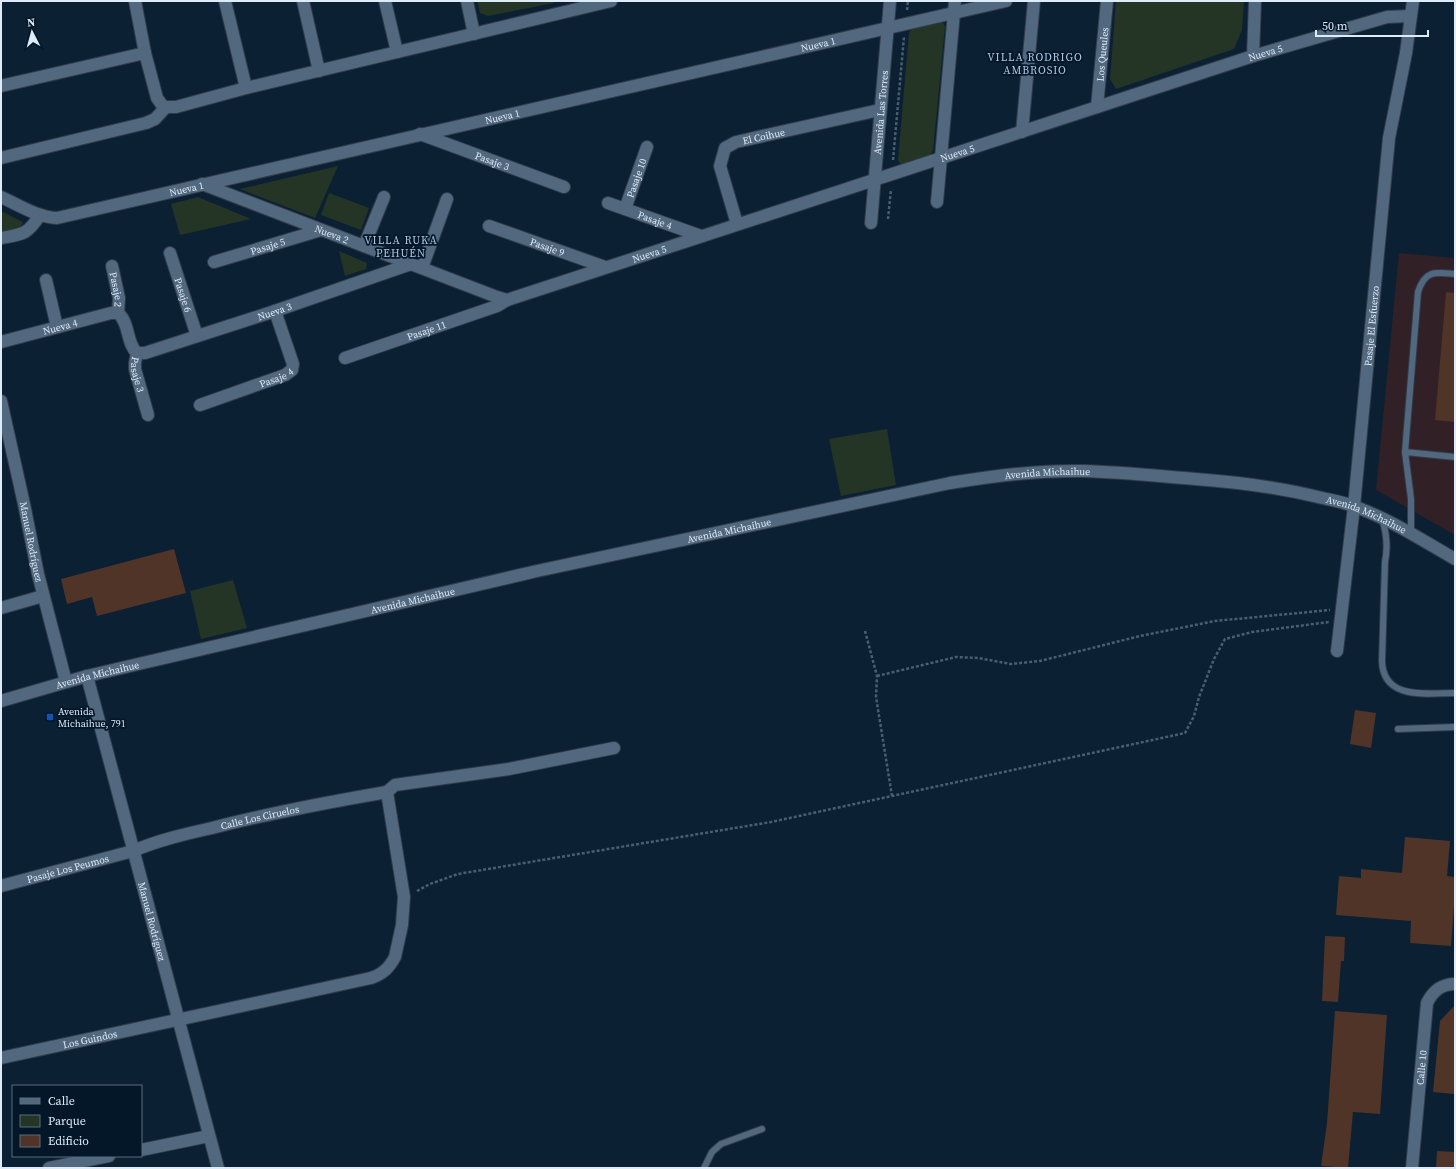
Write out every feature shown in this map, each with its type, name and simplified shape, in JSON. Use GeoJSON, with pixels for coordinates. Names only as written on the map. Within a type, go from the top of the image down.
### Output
{"type":"FeatureCollection","features":[{"type":"Feature","properties":{"kind":"street"},"geometry":{"type":"LineString","coordinates":[[134,1],[145,53],[157,98],[159,102],[166,107],[176,107],[246,88],[611,1]]}},
{"type":"Feature","properties":{"kind":"street"},"geometry":{"type":"LineString","coordinates":[[225,1],[246,88]]}},
{"type":"Feature","properties":{"kind":"street"},"geometry":{"type":"LineString","coordinates":[[303,1],[319,71]]}},
{"type":"Feature","properties":{"kind":"street"},"geometry":{"type":"LineString","coordinates":[[385,1],[397,52]]}},
{"type":"Feature","properties":{"kind":"street"},"geometry":{"type":"LineString","coordinates":[[467,1],[474,34]]}},
{"type":"Feature","properties":{"kind":"street","name":"Avenida Las Torres"},"geometry":{"type":"LineString","coordinates":[[871,223],[890,1]]}},
{"type":"Feature","properties":{"kind":"street","name":"Nueva 1"},"geometry":{"type":"LineString","coordinates":[[1,197],[40,215],[58,218],[906,24],[954,7],[1006,1]]}},
{"type":"Feature","properties":{"kind":"street"},"geometry":{"type":"LineString","coordinates":[[1022,132],[1034,1]]}},
{"type":"Feature","properties":{"kind":"street","name":"Los Queules"},"geometry":{"type":"LineString","coordinates":[[1097,107],[1107,1]]}},
{"type":"Feature","properties":{"kind":"street"},"geometry":{"type":"LineString","coordinates":[[1253,56],[1255,1]]}},
{"type":"Feature","properties":{"kind":"street","name":"Pasaje El Esfuerzo"},"geometry":{"type":"LineString","coordinates":[[1337,651],[1354,506],[1389,138],[1406,53],[1413,1]]}},
{"type":"Feature","properties":{"kind":"street"},"geometry":{"type":"LineString","coordinates":[[937,202],[954,7]]}},
{"type":"Feature","properties":{"kind":"street","name":"Nueva 5"},"geometry":{"type":"LineString","coordinates":[[507,300],[1253,56],[1387,17],[1410,16]]}},
{"type":"Feature","properties":{"kind":"street"},"geometry":{"type":"LineString","coordinates":[[1,86],[145,53]]}},
{"type":"Feature","properties":{"kind":"street"},"geometry":{"type":"LineString","coordinates":[[1,158],[146,123],[155,119],[166,107]]}},
{"type":"Feature","properties":{"kind":"street","name":"El Coihue"},"geometry":{"type":"LineString","coordinates":[[737,224],[720,166],[726,148],[736,142],[875,111],[880,112]]}},
{"type":"Feature","properties":{"kind":"street","name":"Pasaje 3"},"geometry":{"type":"LineString","coordinates":[[420,134],[564,187]]}},
{"type":"Feature","properties":{"kind":"street","name":"Pasaje 10"},"geometry":{"type":"LineString","coordinates":[[625,209],[647,147]]}},
{"type":"Feature","properties":{"kind":"street","name":"Nueva 2"},"geometry":{"type":"LineString","coordinates":[[202,184],[507,300]]}},
{"type":"Feature","properties":{"kind":"street"},"geometry":{"type":"LineString","coordinates":[[364,246],[384,197]]}},
{"type":"Feature","properties":{"kind":"street"},"geometry":{"type":"LineString","coordinates":[[416,266],[447,200]]}},
{"type":"Feature","properties":{"kind":"street","name":"Pasaje 4"},"geometry":{"type":"LineString","coordinates":[[608,203],[702,236]]}},
{"type":"Feature","properties":{"kind":"street"},"geometry":{"type":"LineString","coordinates":[[1,238],[27,232],[40,215]]}},
{"type":"Feature","properties":{"kind":"street","name":"Pasaje 9"},"geometry":{"type":"LineString","coordinates":[[489,226],[605,267]]}},
{"type":"Feature","properties":{"kind":"street","name":"Pasaje 5"},"geometry":{"type":"LineString","coordinates":[[214,262],[321,230]]}},
{"type":"Feature","properties":{"kind":"street","name":"Pasaje 6"},"geometry":{"type":"LineString","coordinates":[[170,253],[197,336]]}},
{"type":"Feature","properties":{"kind":"street","name":"Pasaje 2"},"geometry":{"type":"LineString","coordinates":[[112,266],[119,298],[118,314]]}},
{"type":"Feature","properties":{"kind":"street","name":"Nueva 3"},"geometry":{"type":"LineString","coordinates":[[137,353],[145,353],[416,266]]}},
{"type":"Feature","properties":{"kind":"street"},"geometry":{"type":"LineString","coordinates":[[46,280],[57,327]]}},
{"type":"Feature","properties":{"kind":"street","name":"Pasaje 11"},"geometry":{"type":"LineString","coordinates":[[345,358],[497,306],[507,300]]}},
{"type":"Feature","properties":{"kind":"street","name":"Pasaje 4"},"geometry":{"type":"LineString","coordinates":[[200,405],[288,374],[292,370],[292,361],[275,311]]}},
{"type":"Feature","properties":{"kind":"street","name":"Nueva 4"},"geometry":{"type":"LineString","coordinates":[[1,342],[111,313],[118,314]]}},
{"type":"Feature","properties":{"kind":"street","name":"Pasaje 3"},"geometry":{"type":"LineString","coordinates":[[118,314],[123,318],[133,348],[137,353],[135,369],[148,415]]}},
{"type":"Feature","properties":{"kind":"street","name":"Manuel Rodríguez"},"geometry":{"type":"LineString","coordinates":[[1,401],[43,596],[66,682]]}},
{"type":"Feature","properties":{"kind":"street","name":"Avenida Michaihue"},"geometry":{"type":"LineString","coordinates":[[1,701],[87,676],[537,570],[950,483],[996,476],[1082,471],[1217,480],[1273,487],[1354,506],[1381,517],[1410,532],[1455,559]]}},
{"type":"Feature","properties":{"kind":"street"},"geometry":{"type":"LineString","coordinates":[[1,608],[43,596]]}},
{"type":"Feature","properties":{"kind":"street","name":"Manuel Rodríguez"},"geometry":{"type":"LineString","coordinates":[[87,676],[218,1168]]}},
{"type":"Feature","properties":{"kind":"street","name":"Calle Los Ciruelos"},"geometry":{"type":"LineString","coordinates":[[133,850],[152,843],[288,810],[387,792],[395,785],[509,769],[614,748]]}},
{"type":"Feature","properties":{"kind":"street","name":"Los Guindos"},"geometry":{"type":"LineString","coordinates":[[1,1058],[371,978],[382,974],[392,964],[395,957],[402,925],[404,897],[387,792]]}},
{"type":"Feature","properties":{"kind":"street","name":"Pasaje Los Peumos"},"geometry":{"type":"LineString","coordinates":[[1,886],[133,850]]}},
{"type":"Feature","properties":{"kind":"street","name":"Calle 10"},"geometry":{"type":"LineString","coordinates":[[1412,1168],[1427,1003],[1435,990],[1442,986],[1455,984]]}},
{"type":"Feature","properties":{"kind":"street"},"geometry":{"type":"LineString","coordinates":[[142,1150],[209,1136]]}},
{"type":"Feature","properties":{"kind":"street"},"geometry":{"type":"LineString","coordinates":[[49,1168],[104,1157]]}},
{"type":"Feature","properties":{"kind":"lane"},"geometry":{"type":"LineString","coordinates":[[1410,532],[1411,499],[1405,452],[1418,292],[1421,283],[1429,275],[1435,272],[1455,274]]}},
{"type":"Feature","properties":{"kind":"lane"},"geometry":{"type":"LineString","coordinates":[[1405,452],[1455,457]]}},
{"type":"Feature","properties":{"kind":"lane"},"geometry":{"type":"LineString","coordinates":[[1381,517],[1387,539],[1382,662],[1386,677],[1390,683],[1404,692],[1455,693]]}},
{"type":"Feature","properties":{"kind":"lane"},"geometry":{"type":"LineString","coordinates":[[1398,729],[1455,727]]}},
{"type":"Feature","properties":{"kind":"lane"},"geometry":{"type":"LineString","coordinates":[[704,1168],[712,1152],[721,1144],[762,1128]]}},
{"type":"Feature","properties":{"kind":"path"},"geometry":{"type":"LineString","coordinates":[[888,219],[908,1]]}},
{"type":"Feature","properties":{"kind":"path"},"geometry":{"type":"LineString","coordinates":[[877,676],[956,657],[978,658],[1011,664],[1040,661],[1140,636],[1215,621],[1342,609]]}},
{"type":"Feature","properties":{"kind":"path"},"geometry":{"type":"LineString","coordinates":[[404,897],[430,884],[458,874],[771,822],[1185,733],[1194,716],[1214,659],[1225,639],[1252,632],[1341,621]]}},
{"type":"Feature","properties":{"kind":"path"},"geometry":{"type":"LineString","coordinates":[[865,631],[877,676],[876,697],[892,796]]}},
{"type":"Feature","properties":{"kind":"shaded area"},"geometry":{"type":"Polygon","coordinates":[[[1399,253],[1455,258],[1455,535],[1376,490],[1399,253]]]}},
{"type":"Feature","properties":{"kind":"green space"},"geometry":{"type":"Polygon","coordinates":[[[477,1],[553,1],[554,3],[488,16],[480,13],[477,1]]]}},
{"type":"Feature","properties":{"kind":"green space"},"geometry":{"type":"Polygon","coordinates":[[[1116,1],[1244,1],[1242,30],[1234,49],[1116,89],[1110,79],[1116,1]]]}},
{"type":"Feature","properties":{"kind":"green space"},"geometry":{"type":"Polygon","coordinates":[[[942,22],[945,26],[933,150],[930,155],[901,165],[898,160],[909,33],[912,27],[942,22]]]}},
{"type":"Feature","properties":{"kind":"green space"},"geometry":{"type":"Polygon","coordinates":[[[338,166],[315,218],[240,189],[338,166]]]}},
{"type":"Feature","properties":{"kind":"green space"},"geometry":{"type":"Polygon","coordinates":[[[329,193],[369,208],[361,230],[321,215],[329,193]]]}},
{"type":"Feature","properties":{"kind":"green space"},"geometry":{"type":"Polygon","coordinates":[[[198,197],[251,219],[180,235],[171,204],[198,197]]]}},
{"type":"Feature","properties":{"kind":"green space"},"geometry":{"type":"Polygon","coordinates":[[[1,211],[23,222],[20,229],[1,234],[1,211]]]}},
{"type":"Feature","properties":{"kind":"green space"},"geometry":{"type":"Polygon","coordinates":[[[339,251],[367,263],[366,269],[345,276],[339,251]]]}},
{"type":"Feature","properties":{"kind":"green space"},"geometry":{"type":"Polygon","coordinates":[[[887,429],[896,485],[841,496],[829,439],[887,429]]]}},
{"type":"Feature","properties":{"kind":"green space"},"geometry":{"type":"Polygon","coordinates":[[[233,580],[247,628],[201,639],[190,591],[233,580]]]}},
{"type":"Feature","properties":{"kind":"building"},"geometry":{"type":"Polygon","coordinates":[[[1446,292],[1455,293],[1455,422],[1435,420],[1446,292]]]}},
{"type":"Feature","properties":{"kind":"building"},"geometry":{"type":"Polygon","coordinates":[[[174,549],[186,593],[97,616],[92,597],[67,604],[61,579],[174,549]]]}},
{"type":"Feature","properties":{"kind":"building"},"geometry":{"type":"Polygon","coordinates":[[[1355,710],[1376,713],[1371,748],[1350,744],[1355,710]]]}},
{"type":"Feature","properties":{"kind":"building"},"geometry":{"type":"Polygon","coordinates":[[[1405,837],[1450,841],[1447,876],[1455,877],[1451,946],[1410,943],[1411,921],[1336,915],[1339,876],[1361,878],[1361,869],[1402,873],[1405,837]]]}},
{"type":"Feature","properties":{"kind":"building"},"geometry":{"type":"Polygon","coordinates":[[[1325,936],[1345,937],[1344,961],[1341,961],[1338,1002],[1322,1001],[1325,936]]]}},
{"type":"Feature","properties":{"kind":"building"},"geometry":{"type":"Polygon","coordinates":[[[1455,1005],[1454,1094],[1433,1092],[1440,1021],[1455,1005]]]}},
{"type":"Feature","properties":{"kind":"building"},"geometry":{"type":"Polygon","coordinates":[[[1335,1011],[1387,1015],[1380,1114],[1353,1112],[1348,1168],[1321,1166],[1327,1123],[1335,1011]]]}},
{"type":"Feature","properties":{"kind":"building"},"geometry":{"type":"Polygon","coordinates":[[[1437,1151],[1455,1152],[1455,1168],[1436,1168],[1437,1151]]]}},
{"type":"Feature","properties":{"kind":"place","name":"Avenida Michaihue, 791"},"geometry":{"type":"Point","coordinates":[50,717]}},
{"type":"Feature","properties":{"kind":"district","name":"VILLA RODRIGO AMBROSIO"},"geometry":{"type":"Point","coordinates":[1035,63]}},
{"type":"Feature","properties":{"kind":"district","name":"VILLA RUKA PEHUÉN"},"geometry":{"type":"Point","coordinates":[401,246]}}]}
